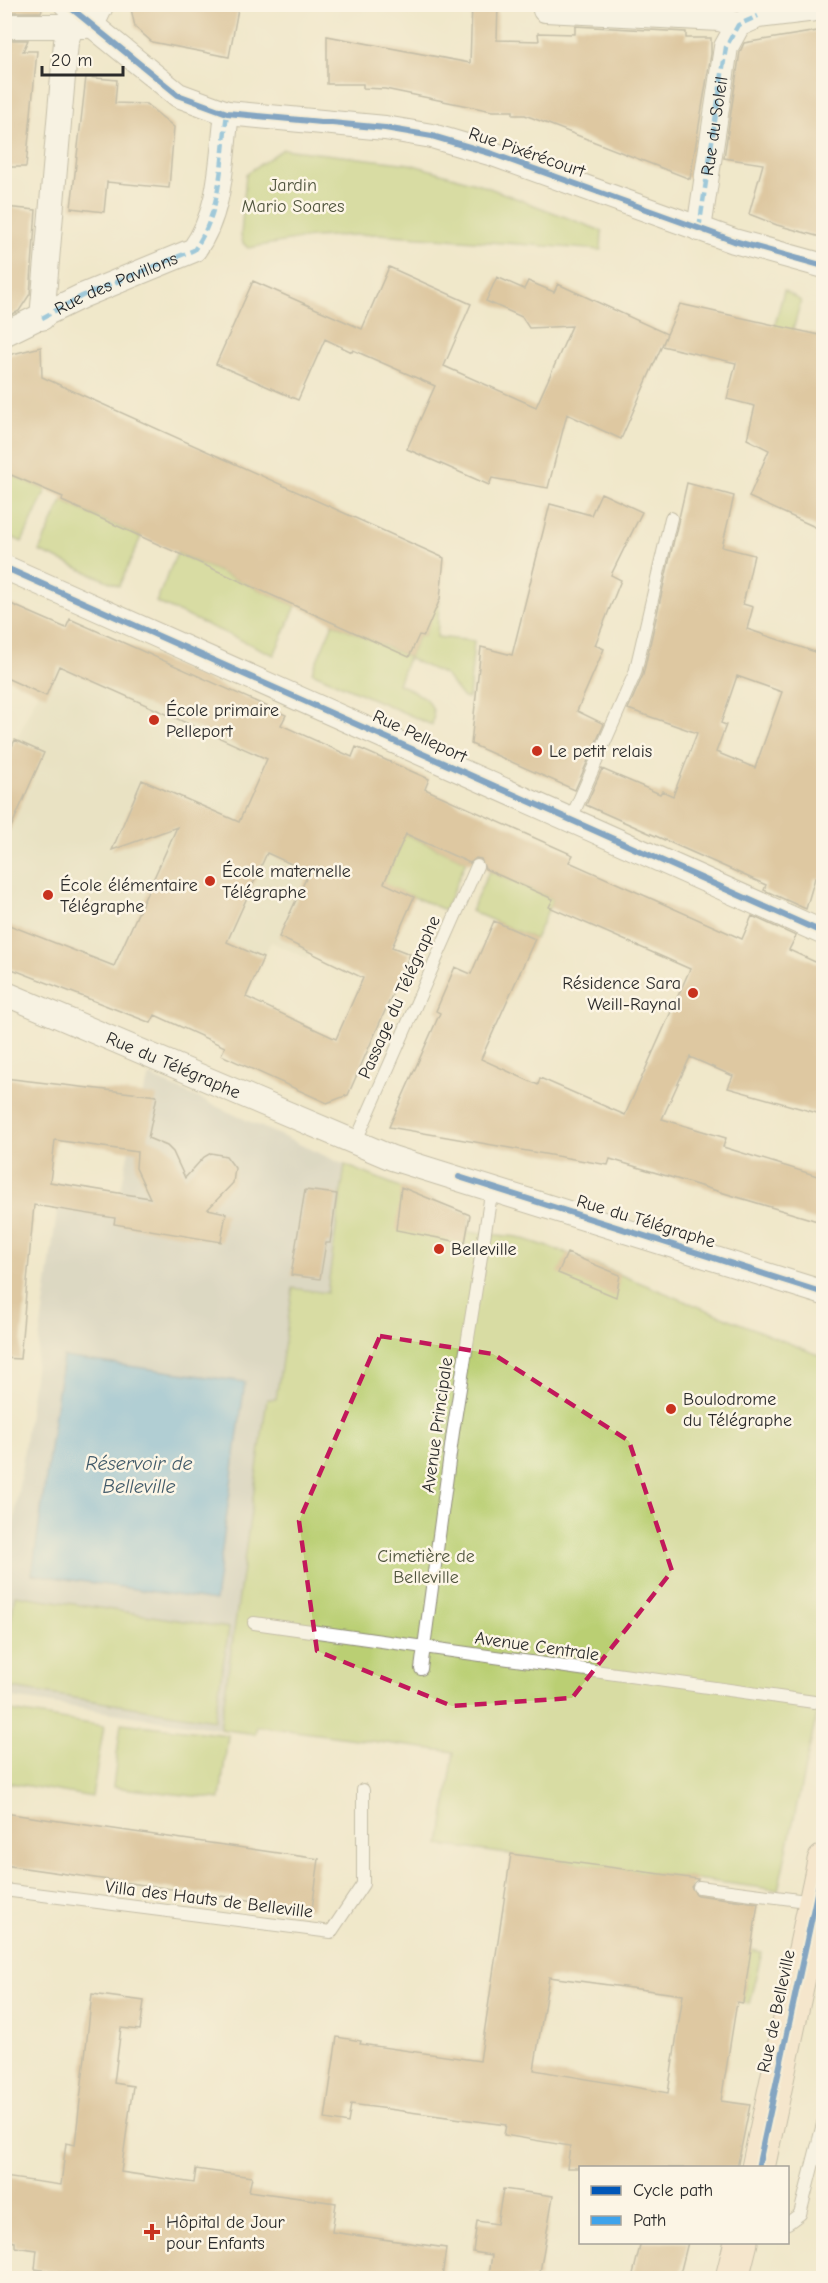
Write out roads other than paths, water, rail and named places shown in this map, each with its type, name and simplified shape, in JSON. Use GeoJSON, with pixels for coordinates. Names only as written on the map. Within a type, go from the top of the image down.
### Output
{"type":"FeatureCollection","features":[{"type":"Feature","properties":{"kind":"main road","name":"Rue de Belleville"},"geometry":{"type":"LineString","coordinates":[[758,2166],[817,1911],[824,1861]]}},
{"type":"Feature","properties":{"kind":"main road"},"geometry":{"type":"LineString","coordinates":[[732,2278],[740,2244]]}},
{"type":"Feature","properties":{"kind":"street"},"geometry":{"type":"LineString","coordinates":[[545,10],[720,19],[738,25],[758,16],[824,8]]}},
{"type":"Feature","properties":{"kind":"street"},"geometry":{"type":"LineString","coordinates":[[4,26],[83,15]]}},
{"type":"Feature","properties":{"kind":"street","name":"Rue Pixérécourt"},"geometry":{"type":"LineString","coordinates":[[83,15],[178,95],[228,113],[385,128],[432,136],[493,154],[699,229],[824,266]]}},
{"type":"Feature","properties":{"kind":"street","name":"Rue des Pavillons"},"geometry":{"type":"LineString","coordinates":[[42,318],[66,42],[83,15]]}},
{"type":"Feature","properties":{"kind":"street","name":"Rue du Soleil"},"geometry":{"type":"LineString","coordinates":[[699,229],[726,47],[738,25]]}},
{"type":"Feature","properties":{"kind":"street","name":"Rue des Pavillons"},"geometry":{"type":"LineString","coordinates":[[4,334],[42,318],[82,296],[183,257],[194,250],[207,234],[215,210],[228,113]]}},
{"type":"Feature","properties":{"kind":"street","name":"Rue Pelleport"},"geometry":{"type":"LineString","coordinates":[[4,567],[294,694],[570,821],[824,933]]}},
{"type":"Feature","properties":{"kind":"street","name":"Rue du Télégraphe"},"geometry":{"type":"LineString","coordinates":[[4,993],[355,1143],[824,1293]]}},
{"type":"Feature","properties":{"kind":"lane"},"geometry":{"type":"LineString","coordinates":[[570,821],[635,673],[672,518]]}},
{"type":"Feature","properties":{"kind":"lane","name":"Passage du Télégraphe"},"geometry":{"type":"LineString","coordinates":[[355,1143],[477,866]]}},
{"type":"Feature","properties":{"kind":"lane","name":"Avenue Principale"},"geometry":{"type":"LineString","coordinates":[[421,1669],[453,1432],[492,1188]]}},
{"type":"Feature","properties":{"kind":"lane","name":"Avenue Centrale"},"geometry":{"type":"LineString","coordinates":[[254,1623],[814,1702]]}},
{"type":"Feature","properties":{"kind":"lane","name":"Villa des Hauts de Belleville"},"geometry":{"type":"LineString","coordinates":[[4,1890],[331,1932],[363,1884],[363,1790]]}},
{"type":"Feature","properties":{"kind":"lane"},"geometry":{"type":"LineString","coordinates":[[699,1887],[817,1911]]}},
{"type":"Feature","properties":{"kind":"lane"},"geometry":{"type":"LineString","coordinates":[[789,2222],[800,2214],[824,2120]]}},
{"type":"Feature","properties":{"kind":"water","name":"Réservoir de Belleville"},"geometry":{"type":"Polygon","coordinates":[[[63,1357],[245,1382],[215,1601],[32,1574],[63,1357]]]}},
{"type":"Feature","properties":{"kind":"place","name":"École primaire Pelleport"},"geometry":{"type":"Point","coordinates":[154,720]}},
{"type":"Feature","properties":{"kind":"place","name":"Le petit relais"},"geometry":{"type":"Point","coordinates":[537,751]}},
{"type":"Feature","properties":{"kind":"place","name":"École maternelle Télégraphe"},"geometry":{"type":"Point","coordinates":[210,881]}},
{"type":"Feature","properties":{"kind":"place","name":"École élémentaire Télégraphe"},"geometry":{"type":"Point","coordinates":[48,895]}},
{"type":"Feature","properties":{"kind":"place","name":"Résidence Sara Weill-Raynal"},"geometry":{"type":"Point","coordinates":[693,993]}},
{"type":"Feature","properties":{"kind":"place","name":"Belleville"},"geometry":{"type":"Point","coordinates":[439,1249]}},
{"type":"Feature","properties":{"kind":"place","name":"Boulodrome du Télégraphe"},"geometry":{"type":"Point","coordinates":[671,1409]}},
{"type":"Feature","properties":{"kind":"place","name":"Hôpital de Jour pour Enfants"},"geometry":{"type":"Point","coordinates":[152,2232]}},
{"type":"Feature","properties":{"kind":"park label","name":"Jardin Mario Soares"},"geometry":{"type":"Point","coordinates":[293,195]}},
{"type":"Feature","properties":{"kind":"park label","name":"Cimetière de Belleville"},"geometry":{"type":"Point","coordinates":[426,1566]}}]}
